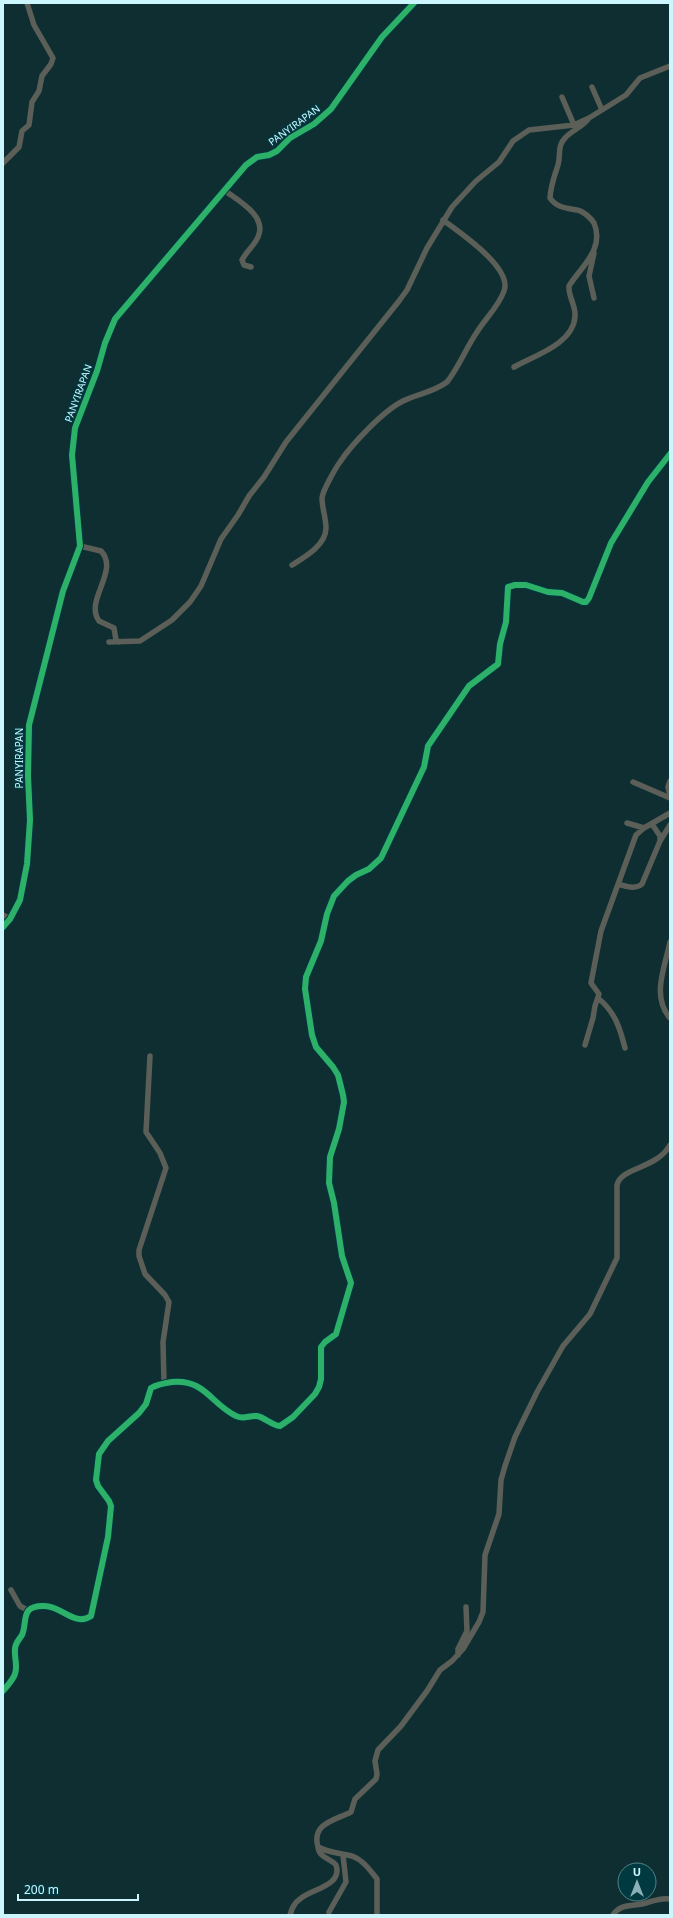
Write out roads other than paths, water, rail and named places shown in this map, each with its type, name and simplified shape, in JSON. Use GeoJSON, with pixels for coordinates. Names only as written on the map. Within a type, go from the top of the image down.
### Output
{"type":"FeatureCollection","features":[{"type":"Feature","properties":{"kind":"street"},"geometry":{"type":"LineString","coordinates":[[3,163],[19,147],[22,131],[29,125],[32,102],[39,91],[42,76],[51,64],[52,58],[34,25],[27,3]]}},
{"type":"Feature","properties":{"kind":"street","name":"PANYIRAPAN"},"geometry":{"type":"LineString","coordinates":[[3,927],[10,919],[21,895],[29,854],[29,725],[64,591],[80,546],[73,470],[72,445],[75,428],[97,371],[105,342],[117,315],[224,190],[252,160],[277,151],[290,138],[314,124],[331,110],[382,37],[414,3]]}},
{"type":"Feature","properties":{"kind":"street"},"geometry":{"type":"LineString","coordinates":[[109,642],[140,641],[150,636],[172,620],[194,597],[201,586],[221,539],[300,423],[407,290],[427,248],[443,220],[476,180],[499,162],[510,144],[532,129],[574,125],[589,118],[626,96],[640,78],[670,66]]}},
{"type":"Feature","properties":{"kind":"street"},"geometry":{"type":"LineString","coordinates":[[592,87],[602,110]]}},
{"type":"Feature","properties":{"kind":"street"},"geometry":{"type":"LineString","coordinates":[[562,97],[574,125]]}},
{"type":"Feature","properties":{"kind":"street"},"geometry":{"type":"LineString","coordinates":[[589,118],[586,123],[569,134],[561,143],[558,165],[551,183],[550,198],[557,206],[580,211],[592,220],[596,230],[595,248],[589,276],[594,298]]}},
{"type":"Feature","properties":{"kind":"street"},"geometry":{"type":"LineString","coordinates":[[224,190],[253,212],[259,224],[259,236],[242,260],[244,265],[251,267]]}},
{"type":"Feature","properties":{"kind":"street"},"geometry":{"type":"LineString","coordinates":[[292,564],[305,558],[324,538],[326,530],[322,498],[340,462],[359,440],[398,404],[416,395],[441,387],[448,382],[476,333],[505,290],[504,278],[501,272],[474,244],[443,220]]}},
{"type":"Feature","properties":{"kind":"street"},"geometry":{"type":"LineString","coordinates":[[514,367],[530,357],[552,349],[559,344],[569,331],[575,317],[569,286],[587,263],[595,248]]}},
{"type":"Feature","properties":{"kind":"street"},"geometry":{"type":"LineString","coordinates":[[3,1692],[15,1675],[15,1646],[21,1637],[24,1616],[29,1611],[33,1608],[45,1606],[55,1608],[76,1619],[88,1618],[91,1616],[108,1537],[111,1506],[98,1486],[96,1480],[99,1454],[108,1441],[139,1413],[146,1404],[152,1388],[164,1383],[188,1382],[239,1418],[257,1416],[275,1426],[280,1426],[293,1417],[315,1394],[319,1387],[321,1379],[321,1348],[325,1342],[336,1334],[351,1283],[342,1256],[334,1203],[329,1183],[332,1147],[339,1129],[344,1102],[342,1089],[334,1067],[316,1048],[308,1012],[305,984],[307,971],[321,941],[330,903],[334,896],[348,881],[356,875],[369,869],[381,858],[424,767],[428,746],[469,686],[498,664],[500,644],[506,622],[508,587],[515,584],[526,585],[548,592],[562,593],[583,602],[589,600],[611,543],[648,482],[670,454]]}},
{"type":"Feature","properties":{"kind":"street"},"geometry":{"type":"LineString","coordinates":[[80,546],[101,551],[107,559],[96,614],[98,621],[114,628],[116,640],[119,642]]}},
{"type":"Feature","properties":{"kind":"street"},"geometry":{"type":"LineString","coordinates":[[670,781],[668,787],[670,797]]}},
{"type":"Feature","properties":{"kind":"street"},"geometry":{"type":"LineString","coordinates":[[633,782],[670,797]]}},
{"type":"Feature","properties":{"kind":"street"},"geometry":{"type":"LineString","coordinates":[[585,1045],[593,1018],[594,1006],[599,992],[592,983],[595,954],[600,931],[636,835],[644,828],[670,813]]}},
{"type":"Feature","properties":{"kind":"street"},"geometry":{"type":"LineString","coordinates":[[627,823],[644,828]]}},
{"type":"Feature","properties":{"kind":"street"},"geometry":{"type":"LineString","coordinates":[[652,824],[660,836],[660,841]]}},
{"type":"Feature","properties":{"kind":"street"},"geometry":{"type":"LineString","coordinates":[[618,884],[633,887],[640,886],[642,884],[660,841],[670,825]]}},
{"type":"Feature","properties":{"kind":"street"},"geometry":{"type":"LineString","coordinates":[[3,915],[10,919]]}},
{"type":"Feature","properties":{"kind":"street"},"geometry":{"type":"LineString","coordinates":[[670,942],[663,968],[660,993],[662,1004],[670,1018]]}},
{"type":"Feature","properties":{"kind":"street"},"geometry":{"type":"LineString","coordinates":[[598,998],[612,1012],[617,1022],[625,1048]]}},
{"type":"Feature","properties":{"kind":"street"},"geometry":{"type":"LineString","coordinates":[[150,1056],[146,1132],[162,1157],[166,1168],[140,1242],[139,1256],[145,1274],[165,1295],[169,1302],[163,1342],[164,1383]]}},
{"type":"Feature","properties":{"kind":"street"},"geometry":{"type":"LineString","coordinates":[[290,1915],[293,1907],[300,1898],[324,1886],[334,1878],[337,1872],[336,1865],[333,1861],[319,1853],[317,1836],[322,1827],[331,1819],[351,1812],[355,1799],[376,1779],[375,1761],[378,1750],[401,1726],[427,1691],[440,1670],[458,1656],[468,1642],[482,1615],[485,1555],[499,1514],[501,1480],[515,1437],[537,1392],[563,1346],[590,1314],[618,1258],[618,1182],[624,1174],[648,1165],[659,1158],[666,1152],[670,1145]]}},
{"type":"Feature","properties":{"kind":"street"},"geometry":{"type":"LineString","coordinates":[[11,1590],[20,1606],[29,1611]]}},
{"type":"Feature","properties":{"kind":"street"},"geometry":{"type":"LineString","coordinates":[[458,1656],[458,1649],[467,1631],[466,1607]]}},
{"type":"Feature","properties":{"kind":"street"},"geometry":{"type":"LineString","coordinates":[[318,1847],[325,1851],[359,1860],[378,1881],[377,1915]]}},
{"type":"Feature","properties":{"kind":"street"},"geometry":{"type":"LineString","coordinates":[[329,1912],[346,1882],[344,1855]]}},
{"type":"Feature","properties":{"kind":"street"},"geometry":{"type":"LineString","coordinates":[[613,1915],[615,1911],[624,1906],[643,1904],[661,1898],[670,1899]]}}]}
